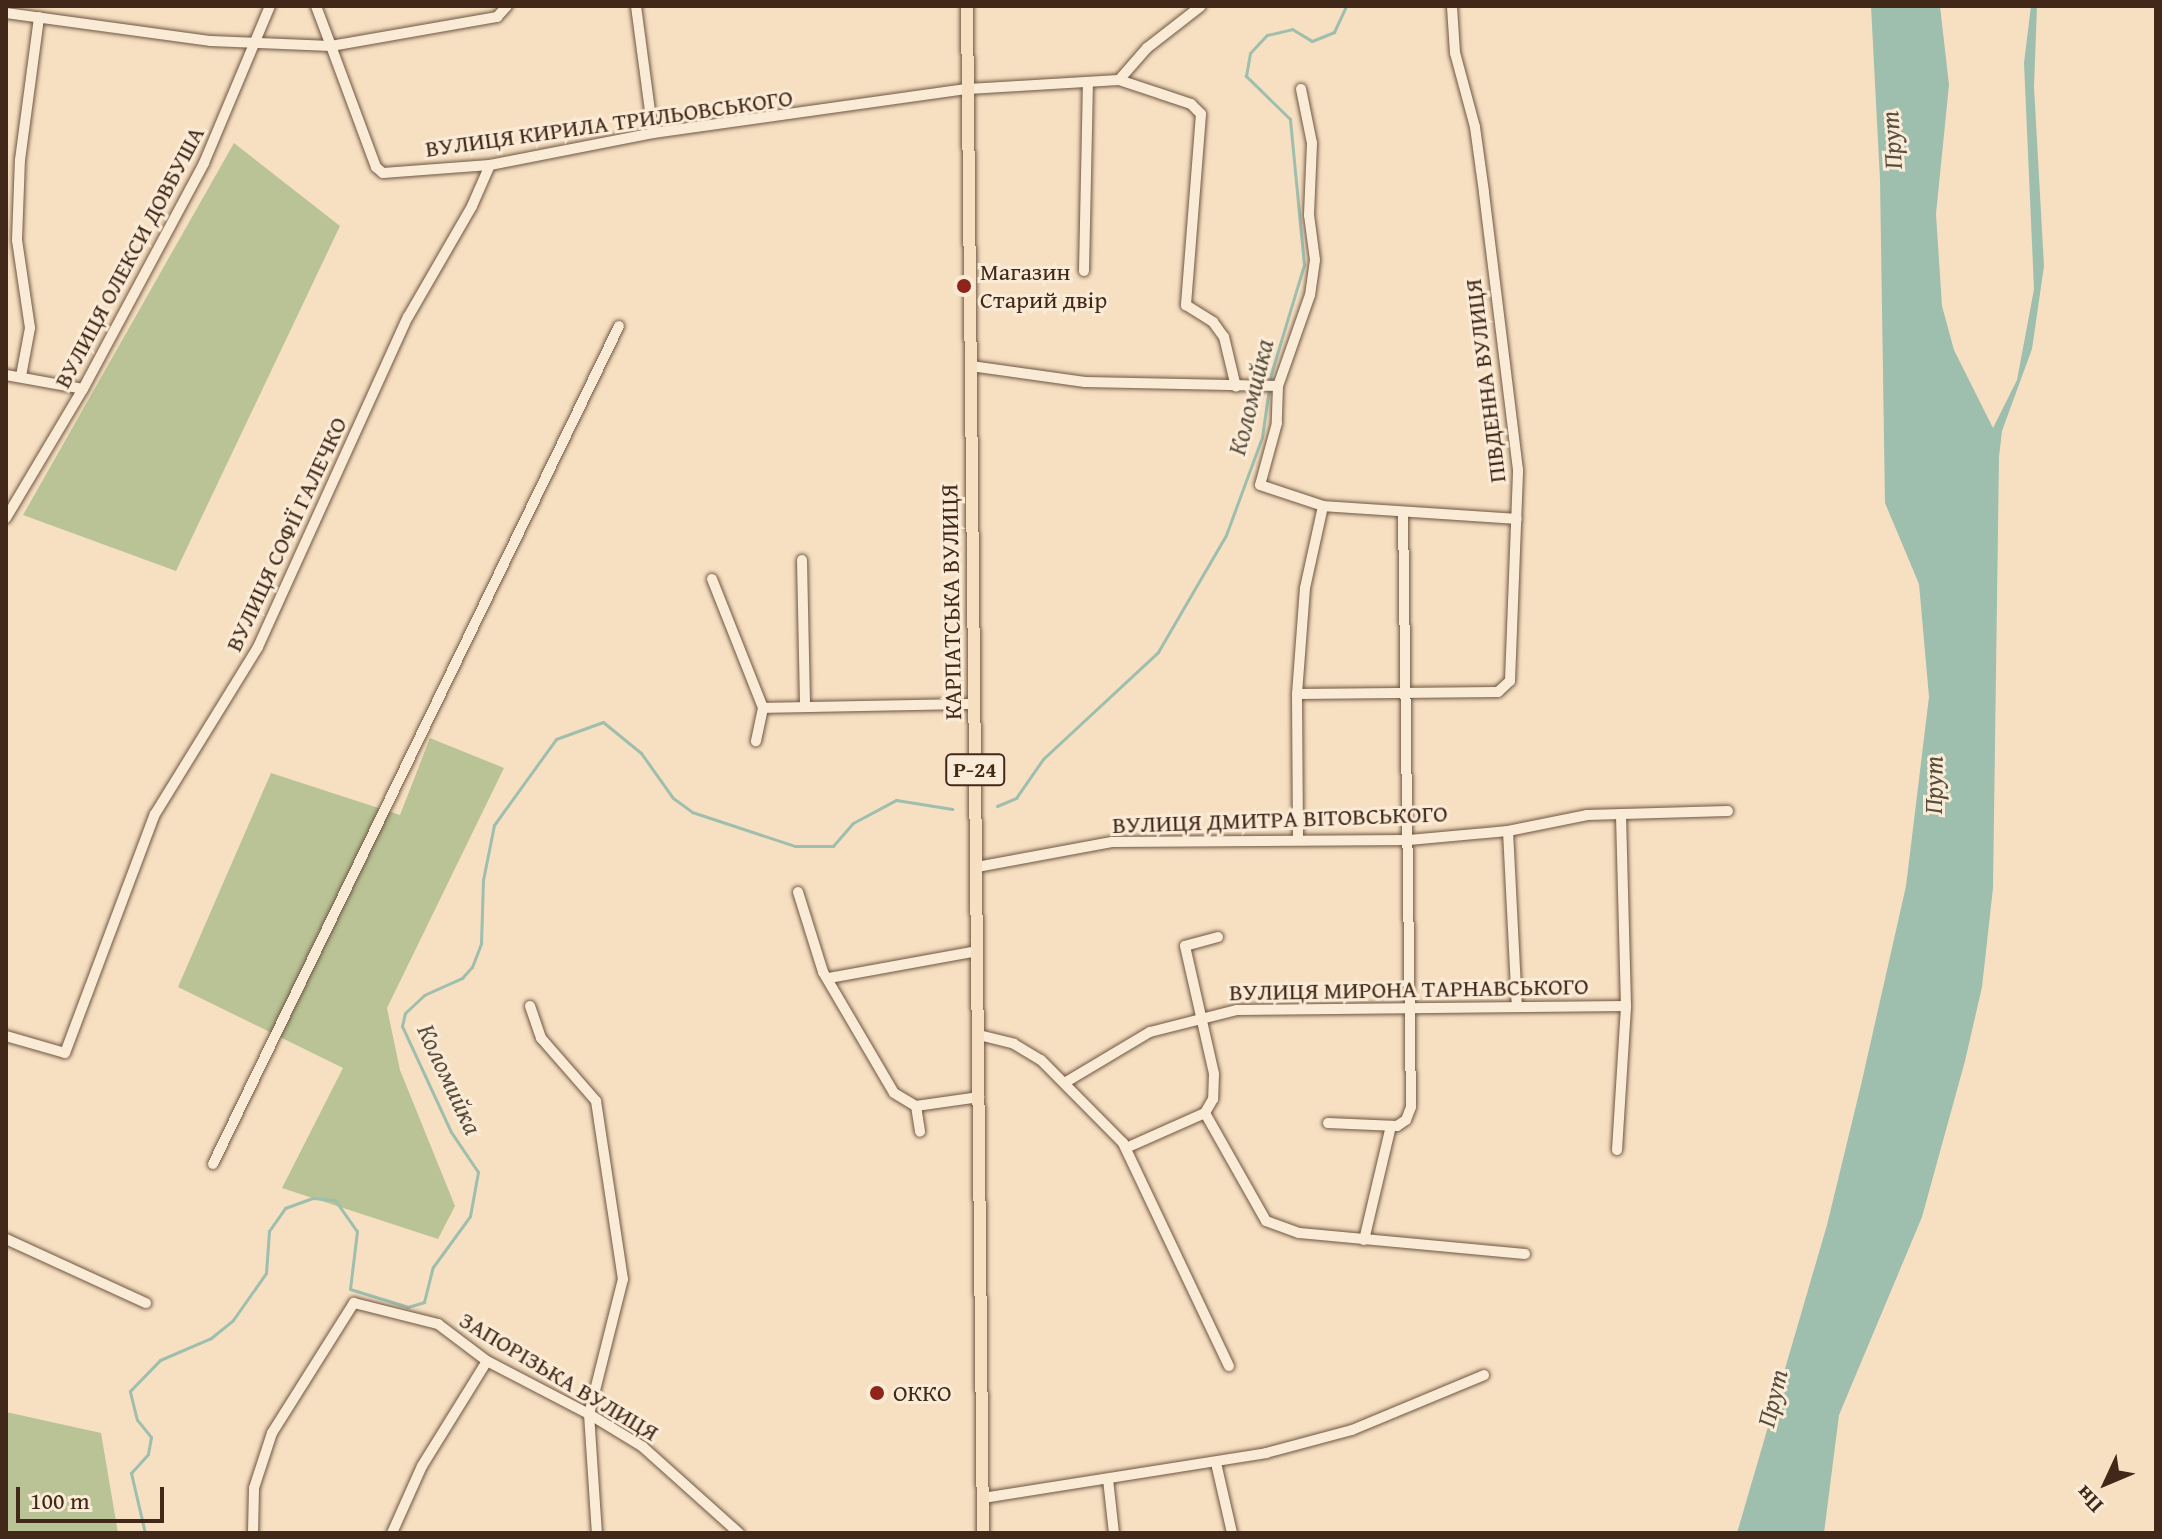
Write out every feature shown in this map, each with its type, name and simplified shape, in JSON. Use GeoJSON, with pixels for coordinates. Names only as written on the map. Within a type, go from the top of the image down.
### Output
{"type":"FeatureCollection","features":[{"type":"Feature","properties":{"kind":"main road","name":"КАРПАТСЬКА ВУЛИЦЯ"},"geometry":{"type":"LineString","coordinates":[[967,6],[983,1533]]}},
{"type":"Feature","properties":{"kind":"street","name":"ВУЛИЦЯ ОЛЕКСИ ДОВБУША"},"geometry":{"type":"LineString","coordinates":[[6,518],[83,389],[204,163],[257,45],[270,6]]}},
{"type":"Feature","properties":{"kind":"street"},"geometry":{"type":"LineString","coordinates":[[316,6],[331,46]]}},
{"type":"Feature","properties":{"kind":"street"},"geometry":{"type":"LineString","coordinates":[[6,13],[257,45],[331,46],[497,17],[507,6]]}},
{"type":"Feature","properties":{"kind":"street"},"geometry":{"type":"LineString","coordinates":[[636,6],[653,133]]}},
{"type":"Feature","properties":{"kind":"street"},"geometry":{"type":"LineString","coordinates":[[1201,6],[1147,48],[1119,80],[1191,104],[1201,114],[1186,305],[1213,322],[1224,337],[1236,387]]}},
{"type":"Feature","properties":{"kind":"street","name":"ПІВДЕННА ВУЛИЦЯ"},"geometry":{"type":"LineString","coordinates":[[1297,694],[1406,696],[1505,689],[1514,659],[1518,470],[1475,127],[1455,53],[1452,6]]}},
{"type":"Feature","properties":{"kind":"street"},"geometry":{"type":"LineString","coordinates":[[21,376],[30,326],[17,240],[20,160],[39,17]]}},
{"type":"Feature","properties":{"kind":"street","name":"ВУЛИЦЯ КИРИЛА ТРИЛЬОВСЬКОГО"},"geometry":{"type":"LineString","coordinates":[[331,46],[379,171],[490,165],[653,133],[968,89],[1119,80]]}},
{"type":"Feature","properties":{"kind":"street"},"geometry":{"type":"LineString","coordinates":[[1084,271],[1088,84]]}},
{"type":"Feature","properties":{"kind":"street"},"geometry":{"type":"LineString","coordinates":[[1301,89],[1312,143],[1309,215],[1315,260],[1310,295],[1273,386],[1277,423],[1260,485],[1323,506],[1403,515],[1517,519]]}},
{"type":"Feature","properties":{"kind":"street","name":"ВУЛИЦЯ СОФІЇ ГАЛЕЧКО"},"geometry":{"type":"LineString","coordinates":[[6,1036],[65,1053],[155,814],[258,647],[408,317],[472,206],[490,165]]}},
{"type":"Feature","properties":{"kind":"street"},"geometry":{"type":"LineString","coordinates":[[213,1164],[619,326]]}},
{"type":"Feature","properties":{"kind":"street"},"geometry":{"type":"LineString","coordinates":[[971,366],[1085,382],[1273,386]]}},
{"type":"Feature","properties":{"kind":"street"},"geometry":{"type":"LineString","coordinates":[[6,375],[83,389]]}},
{"type":"Feature","properties":{"kind":"street"},"geometry":{"type":"LineString","coordinates":[[1298,838],[1297,694],[1306,579],[1323,506]]}},
{"type":"Feature","properties":{"kind":"street"},"geometry":{"type":"LineString","coordinates":[[1328,1123],[1391,1126],[1404,1122],[1411,1107],[1403,515]]}},
{"type":"Feature","properties":{"kind":"street"},"geometry":{"type":"LineString","coordinates":[[802,560],[805,703]]}},
{"type":"Feature","properties":{"kind":"street"},"geometry":{"type":"LineString","coordinates":[[712,579],[763,708],[756,741]]}},
{"type":"Feature","properties":{"kind":"street"},"geometry":{"type":"LineString","coordinates":[[763,708],[805,703],[974,704]]}},
{"type":"Feature","properties":{"kind":"street","name":"ВУЛИЦЯ ДМИТРА ВІТОВСЬКОГО"},"geometry":{"type":"LineString","coordinates":[[977,867],[1112,842],[1298,838],[1409,840],[1508,831],[1587,815],[1728,811]]}},
{"type":"Feature","properties":{"kind":"street"},"geometry":{"type":"LineString","coordinates":[[1617,1150],[1626,1006],[1621,814]]}},
{"type":"Feature","properties":{"kind":"street"},"geometry":{"type":"LineString","coordinates":[[1508,831],[1517,1006]]}},
{"type":"Feature","properties":{"kind":"street"},"geometry":{"type":"LineString","coordinates":[[798,892],[829,978],[894,1093],[916,1106],[979,1097]]}},
{"type":"Feature","properties":{"kind":"street"},"geometry":{"type":"LineString","coordinates":[[1126,1148],[1205,1113],[1213,1099],[1214,1074],[1204,1016],[1185,946],[1218,937]]}},
{"type":"Feature","properties":{"kind":"street"},"geometry":{"type":"LineString","coordinates":[[829,978],[978,951]]}},
{"type":"Feature","properties":{"kind":"street"},"geometry":{"type":"LineString","coordinates":[[530,1006],[541,1038],[596,1101],[623,1279],[589,1414],[597,1533]]}},
{"type":"Feature","properties":{"kind":"street","name":"ВУЛИЦЯ МИРОНА ТАРНАВСЬКОГО"},"geometry":{"type":"LineString","coordinates":[[1066,1082],[1150,1032],[1204,1016],[1256,1008],[1626,1006]]}},
{"type":"Feature","properties":{"kind":"street"},"geometry":{"type":"LineString","coordinates":[[979,1035],[1024,1048],[1066,1082],[1126,1148],[1229,1366]]}},
{"type":"Feature","properties":{"kind":"street"},"geometry":{"type":"LineString","coordinates":[[916,1106],[920,1132]]}},
{"type":"Feature","properties":{"kind":"street"},"geometry":{"type":"LineString","coordinates":[[1205,1113],[1270,1226],[1364,1240],[1525,1254]]}},
{"type":"Feature","properties":{"kind":"street"},"geometry":{"type":"LineString","coordinates":[[1364,1240],[1391,1126]]}},
{"type":"Feature","properties":{"kind":"street"},"geometry":{"type":"LineString","coordinates":[[6,1239],[146,1303]]}},
{"type":"Feature","properties":{"kind":"street","name":"ЗАПОРІЗЬКА ВУЛИЦЯ"},"geometry":{"type":"LineString","coordinates":[[253,1533],[254,1488],[272,1433],[354,1303],[438,1324],[487,1361],[589,1414],[643,1447],[739,1533]]}},
{"type":"Feature","properties":{"kind":"street"},"geometry":{"type":"LineString","coordinates":[[392,1533],[422,1466],[487,1361]]}},
{"type":"Feature","properties":{"kind":"street"},"geometry":{"type":"LineString","coordinates":[[983,1498],[1216,1463],[1352,1430],[1484,1375]]}},
{"type":"Feature","properties":{"kind":"street"},"geometry":{"type":"LineString","coordinates":[[1216,1463],[1232,1533]]}},
{"type":"Feature","properties":{"kind":"street"},"geometry":{"type":"LineString","coordinates":[[1108,1479],[1114,1533]]}},
{"type":"Feature","properties":{"kind":"shaded area"},"geometry":{"type":"Polygon","coordinates":[[[234,143],[340,226],[176,571],[23,515],[234,143]]]}},
{"type":"Feature","properties":{"kind":"shaded area"},"geometry":{"type":"Polygon","coordinates":[[[430,738],[504,768],[387,1008],[400,1070],[455,1206],[438,1239],[282,1188],[343,1068],[178,987],[271,773],[400,815],[430,738]]]}},
{"type":"Feature","properties":{"kind":"shaded area"},"geometry":{"type":"Polygon","coordinates":[[[6,1412],[101,1433],[118,1533],[6,1533],[6,1412]]]}},
{"type":"Feature","properties":{"kind":"water","name":"Прут"},"geometry":{"type":"Polygon","coordinates":[[[1871,6],[1940,6],[1949,85],[1936,214],[1942,306],[1954,350],[1993,428],[2017,380],[2034,289],[2024,63],[2031,6],[2037,6],[2034,87],[2044,266],[2032,349],[2002,431],[1999,457],[1993,888],[1982,987],[1965,1061],[1922,1217],[1839,1415],[1824,1533],[1737,1533],[1827,1225],[1861,1085],[1906,886],[1929,697],[1919,584],[1885,503],[1880,180],[1871,6]]]}},
{"type":"Feature","properties":{"kind":"waterway","name":"Коломийка"},"geometry":{"type":"LineString","coordinates":[[997,806],[1016,798],[1043,759],[1158,652],[1226,535],[1262,437],[1271,374],[1304,265],[1290,119],[1246,76],[1250,53],[1267,35],[1292,29],[1312,41],[1334,32],[1346,6]]}},
{"type":"Feature","properties":{"kind":"waterway","name":"Коломийка"},"geometry":{"type":"LineString","coordinates":[[145,1533],[131,1473],[148,1454],[151,1437],[137,1420],[130,1391],[160,1360],[211,1338],[233,1320],[266,1273],[269,1231],[285,1208],[313,1198],[335,1200],[357,1231],[350,1289],[408,1307],[424,1302],[433,1267],[470,1216],[478,1172],[451,1132],[402,1026],[405,1013],[424,995],[462,978],[472,967],[481,943],[483,880],[494,825],[556,739],[603,722],[641,753],[673,798],[692,812],[795,846],[833,846],[853,823],[896,800],[952,809]]}},
{"type":"Feature","properties":{"kind":"place","name":"Магазин Старий двір"},"geometry":{"type":"Point","coordinates":[964,286]}},
{"type":"Feature","properties":{"kind":"place","name":"ОККО"},"geometry":{"type":"Point","coordinates":[877,1393]}}]}
